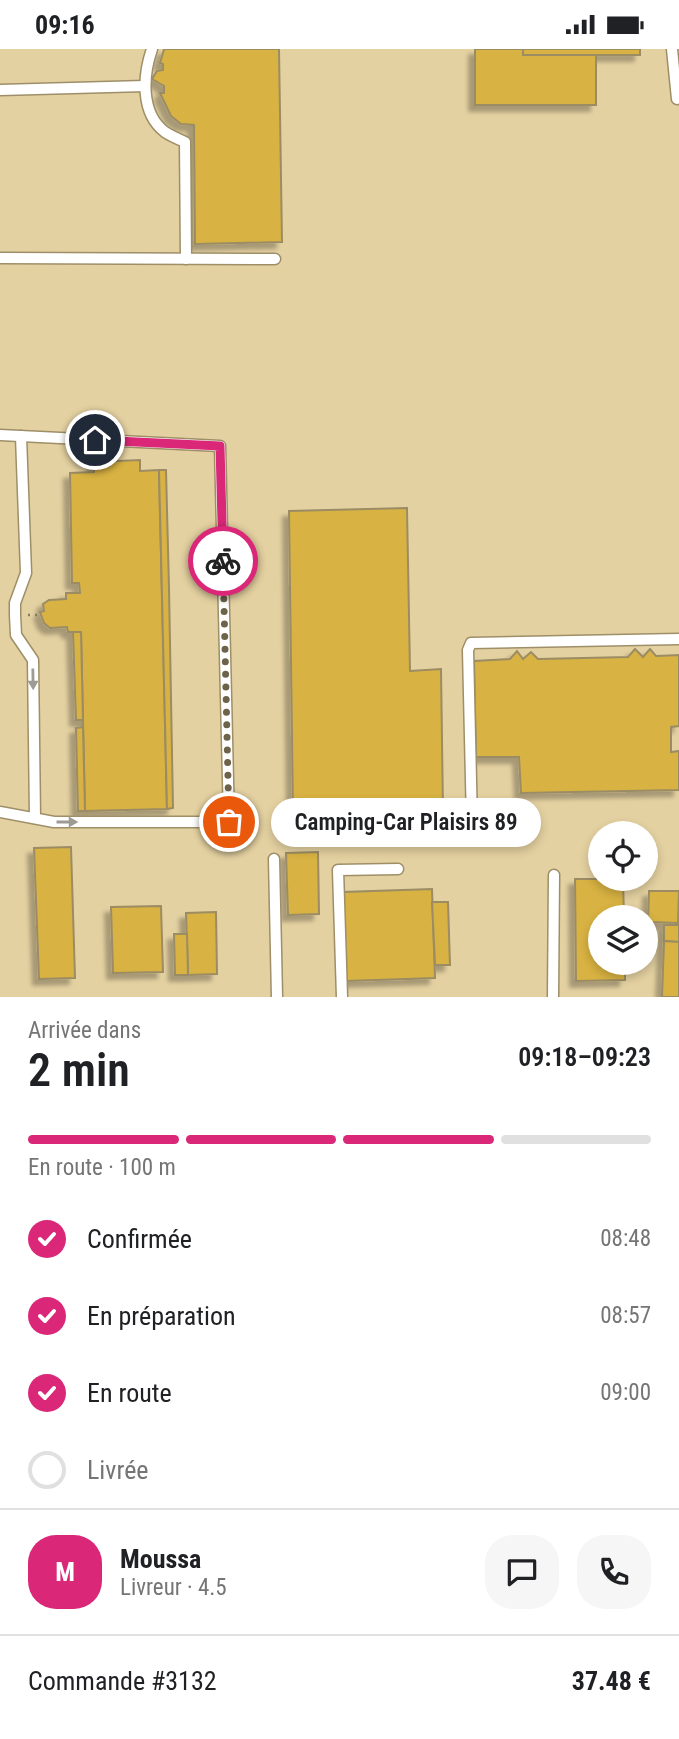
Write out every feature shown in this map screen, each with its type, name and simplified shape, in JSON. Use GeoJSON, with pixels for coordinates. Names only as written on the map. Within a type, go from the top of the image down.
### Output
{"type":"FeatureCollection","features":[{"type":"Feature","properties":{"kind":"lane"},"geometry":{"type":"LineString","coordinates":[[152,49],[146,68],[145,86],[153,119],[164,131],[185,142],[186,259]]}},
{"type":"Feature","properties":{"kind":"lane"},"geometry":{"type":"LineString","coordinates":[[672,49],[677,99]]}},
{"type":"Feature","properties":{"kind":"lane"},"geometry":{"type":"LineString","coordinates":[[0,90],[145,86]]}},
{"type":"Feature","properties":{"kind":"lane"},"geometry":{"type":"LineString","coordinates":[[0,258],[275,259]]}},
{"type":"Feature","properties":{"kind":"lane"},"geometry":{"type":"LineString","coordinates":[[0,435],[220,446],[229,822],[54,822],[0,812]]}},
{"type":"Feature","properties":{"kind":"lane"},"geometry":{"type":"LineString","coordinates":[[21,436],[26,573],[15,603],[15,615],[16,635],[33,660],[35,818]]}},
{"type":"Feature","properties":{"kind":"lane"},"geometry":{"type":"LineString","coordinates":[[497,824],[472,824],[468,650],[471,643],[679,639]]}},
{"type":"Feature","properties":{"kind":"lane"},"geometry":{"type":"LineString","coordinates":[[274,859],[277,997]]}},
{"type":"Feature","properties":{"kind":"lane"},"geometry":{"type":"LineString","coordinates":[[342,997],[338,870],[398,869]]}},
{"type":"Feature","properties":{"kind":"lane"},"geometry":{"type":"LineString","coordinates":[[553,997],[554,874]]}},
{"type":"Feature","properties":{"kind":"shaded area"},"geometry":{"type":"Polygon","coordinates":[[[0,49],[679,49],[679,997],[0,997],[0,49]]]}},
{"type":"Feature","properties":{"kind":"building"},"geometry":{"type":"Polygon","coordinates":[[[164,49],[279,49],[282,242],[195,244],[194,125],[181,124],[171,116],[160,93],[164,93],[164,86],[152,79],[157,71],[163,70],[163,64],[160,63],[164,49]]]}},
{"type":"Feature","properties":{"kind":"building"},"geometry":{"type":"Polygon","coordinates":[[[475,49],[523,49],[523,55],[596,55],[596,105],[475,105],[475,49]]]}},
{"type":"Feature","properties":{"kind":"building"},"geometry":{"type":"Polygon","coordinates":[[[523,49],[640,49],[640,55],[523,55],[523,49]]]}},
{"type":"Feature","properties":{"kind":"building"},"geometry":{"type":"Polygon","coordinates":[[[140,460],[140,471],[159,470],[167,809],[85,811],[81,632],[68,632],[67,627],[50,628],[44,623],[40,612],[44,611],[43,604],[49,600],[66,599],[66,593],[80,593],[79,583],[72,583],[70,473],[94,472],[94,462],[140,460]]]}},
{"type":"Feature","properties":{"kind":"building"},"geometry":{"type":"Polygon","coordinates":[[[159,470],[166,470],[169,588],[173,808],[167,809],[159,470]]]}},
{"type":"Feature","properties":{"kind":"building"},"geometry":{"type":"Polygon","coordinates":[[[407,508],[410,671],[441,669],[443,811],[346,813],[337,823],[329,814],[293,813],[289,511],[407,508]]]}},
{"type":"Feature","properties":{"kind":"building"},"geometry":{"type":"Polygon","coordinates":[[[73,632],[81,632],[83,720],[76,720],[73,632]]]}},
{"type":"Feature","properties":{"kind":"building"},"geometry":{"type":"Polygon","coordinates":[[[635,649],[643,657],[650,649],[656,656],[679,655],[679,726],[671,727],[671,752],[679,751],[679,790],[521,793],[519,757],[476,757],[474,661],[510,659],[517,651],[523,659],[531,652],[538,659],[628,657],[635,649]]]}},
{"type":"Feature","properties":{"kind":"building"},"geometry":{"type":"Polygon","coordinates":[[[83,727],[85,811],[78,811],[76,728],[83,727]]]}},
{"type":"Feature","properties":{"kind":"building"},"geometry":{"type":"Polygon","coordinates":[[[71,847],[75,978],[39,979],[34,848],[71,847]]]}},
{"type":"Feature","properties":{"kind":"building"},"geometry":{"type":"Polygon","coordinates":[[[318,852],[319,914],[288,915],[286,853],[318,852]]]}},
{"type":"Feature","properties":{"kind":"building"},"geometry":{"type":"Polygon","coordinates":[[[575,879],[588,879],[588,891],[623,891],[624,905],[588,905],[588,975],[625,975],[625,980],[576,981],[575,879]]]}},
{"type":"Feature","properties":{"kind":"building"},"geometry":{"type":"Polygon","coordinates":[[[432,889],[435,978],[346,981],[343,892],[432,889]]]}},
{"type":"Feature","properties":{"kind":"building"},"geometry":{"type":"Polygon","coordinates":[[[649,891],[679,891],[678,923],[658,922],[658,905],[649,905],[649,891]]]}},
{"type":"Feature","properties":{"kind":"building"},"geometry":{"type":"Polygon","coordinates":[[[432,902],[448,902],[450,965],[435,965],[432,902]]]}},
{"type":"Feature","properties":{"kind":"building"},"geometry":{"type":"Polygon","coordinates":[[[161,906],[163,972],[113,973],[111,907],[161,906]]]}},
{"type":"Feature","properties":{"kind":"building"},"geometry":{"type":"Polygon","coordinates":[[[216,912],[217,974],[188,975],[186,913],[216,912]]]}},
{"type":"Feature","properties":{"kind":"building"},"geometry":{"type":"Polygon","coordinates":[[[664,925],[679,925],[679,942],[664,941],[664,925]]]}},
{"type":"Feature","properties":{"kind":"building"},"geometry":{"type":"Polygon","coordinates":[[[174,934],[187,934],[188,975],[175,975],[174,934]]]}},
{"type":"Feature","properties":{"kind":"building"},"geometry":{"type":"Polygon","coordinates":[[[664,941],[679,942],[679,997],[662,997],[664,941]]]}},
{"type":"Feature","properties":{"kind":"way so far"},"geometry":{"type":"LineString","coordinates":[[223,561],[229,822]]}},
{"type":"Feature","properties":{"kind":"place","name":"Camping-Car Plaisirs 89"},"geometry":{"type":"Point","coordinates":[229,822]}},
{"type":"Feature","properties":{"kind":"route"},"geometry":{"type":"LineString","coordinates":[[95,440],[220,446],[223,561]]}}]}
